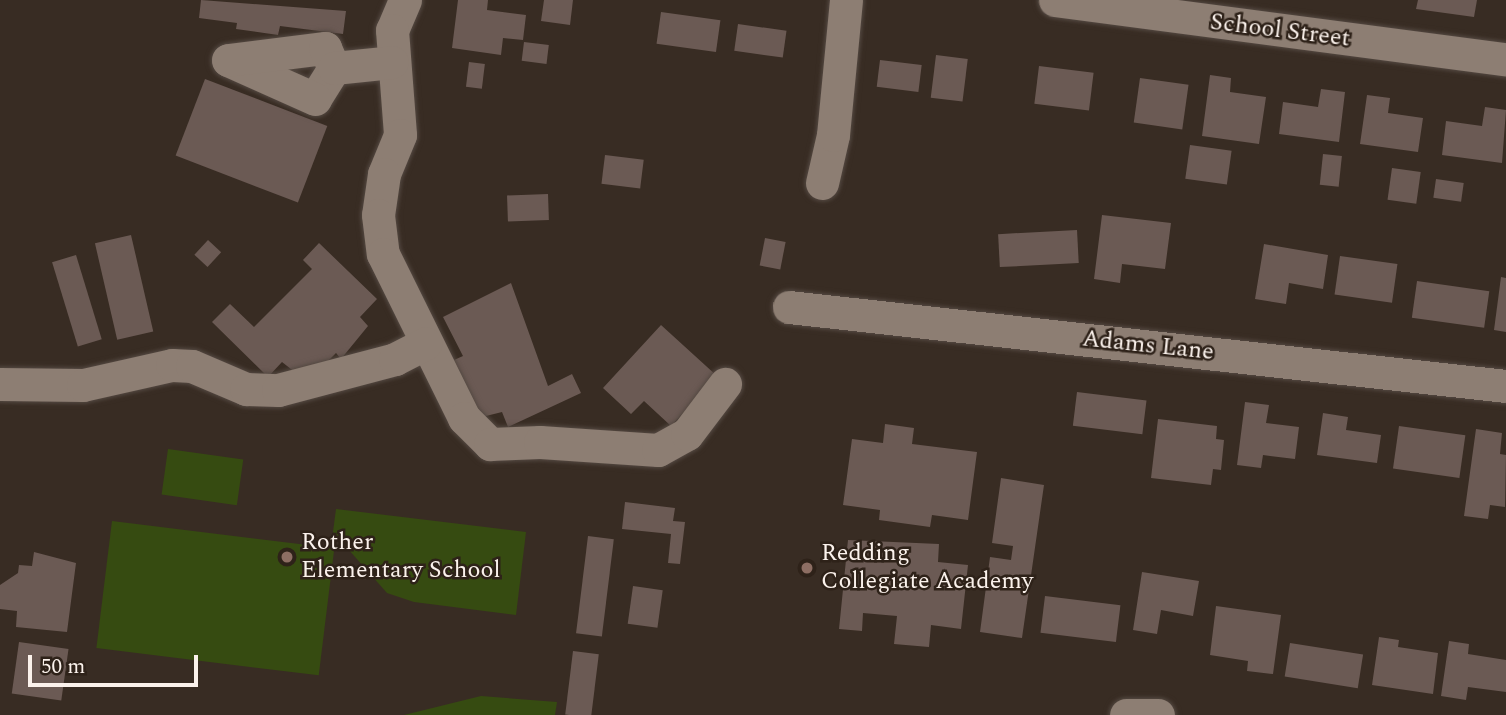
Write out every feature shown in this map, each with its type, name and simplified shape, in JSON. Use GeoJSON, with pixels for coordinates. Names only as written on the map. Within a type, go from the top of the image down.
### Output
{"type":"FeatureCollection","features":[{"type":"Feature","properties":{"kind":"street"},"geometry":{"type":"LineString","coordinates":[[822,183],[833,135],[846,0]]}},
{"type":"Feature","properties":{"kind":"street","name":"School Street"},"geometry":{"type":"LineString","coordinates":[[1055,0],[1094,3],[1506,60]]}},
{"type":"Feature","properties":{"kind":"street"},"geometry":{"type":"LineString","coordinates":[[334,68],[392,23]]}},
{"type":"Feature","properties":{"kind":"street"},"geometry":{"type":"LineString","coordinates":[[392,23],[400,135],[384,174],[378,215],[383,254],[425,344],[464,418],[490,444],[540,442],[658,450],[687,434],[725,384]]}},
{"type":"Feature","properties":{"kind":"street","name":"Adams Lane"},"geometry":{"type":"LineString","coordinates":[[789,307],[1506,386]]}},
{"type":"Feature","properties":{"kind":"street"},"geometry":{"type":"LineString","coordinates":[[0,384],[83,385],[172,365],[191,366],[246,390],[278,390],[396,359],[425,344]]}},
{"type":"Feature","properties":{"kind":"green space"},"geometry":{"type":"Polygon","coordinates":[[[168,449],[243,460],[237,505],[162,495],[168,449]]]}},
{"type":"Feature","properties":{"kind":"green space"},"geometry":{"type":"Polygon","coordinates":[[[336,509],[526,532],[516,615],[414,602],[387,593],[333,532],[336,509]]]}},
{"type":"Feature","properties":{"kind":"green space"},"geometry":{"type":"Polygon","coordinates":[[[112,521],[334,548],[319,675],[96,648],[112,521]]]}},
{"type":"Feature","properties":{"kind":"green space"},"geometry":{"type":"Polygon","coordinates":[[[481,696],[557,702],[555,715],[404,715],[481,696]]]}},
{"type":"Feature","properties":{"kind":"building"},"geometry":{"type":"Polygon","coordinates":[[[201,0],[346,11],[343,34],[280,26],[278,35],[236,29],[237,23],[199,18],[201,0]]]}},
{"type":"Feature","properties":{"kind":"building"},"geometry":{"type":"Polygon","coordinates":[[[458,0],[488,0],[487,10],[526,15],[523,40],[503,38],[501,55],[452,48],[458,0]]]}},
{"type":"Feature","properties":{"kind":"building"},"geometry":{"type":"Polygon","coordinates":[[[544,0],[573,0],[570,25],[541,21],[544,0]]]}},
{"type":"Feature","properties":{"kind":"building"},"geometry":{"type":"Polygon","coordinates":[[[1418,0],[1477,0],[1474,17],[1416,9],[1418,0]]]}},
{"type":"Feature","properties":{"kind":"building"},"geometry":{"type":"Polygon","coordinates":[[[661,12],[720,20],[716,52],[657,44],[661,12]]]}},
{"type":"Feature","properties":{"kind":"building"},"geometry":{"type":"Polygon","coordinates":[[[738,24],[787,31],[783,58],[734,51],[738,24]]]}},
{"type":"Feature","properties":{"kind":"building"},"geometry":{"type":"Polygon","coordinates":[[[524,42],[549,45],[546,64],[522,61],[524,42]]]}},
{"type":"Feature","properties":{"kind":"building"},"geometry":{"type":"Polygon","coordinates":[[[936,55],[968,59],[963,102],[931,98],[936,55]]]}},
{"type":"Feature","properties":{"kind":"building"},"geometry":{"type":"Polygon","coordinates":[[[880,60],[922,65],[918,92],[877,87],[880,60]]]}},
{"type":"Feature","properties":{"kind":"building"},"geometry":{"type":"Polygon","coordinates":[[[469,62],[485,64],[482,89],[466,87],[469,62]]]}},
{"type":"Feature","properties":{"kind":"building"},"geometry":{"type":"Polygon","coordinates":[[[1039,66],[1094,73],[1089,110],[1034,104],[1039,66]]]}},
{"type":"Feature","properties":{"kind":"building"},"geometry":{"type":"Polygon","coordinates":[[[1210,75],[1231,78],[1230,92],[1266,97],[1259,144],[1202,136],[1210,75]]]}},
{"type":"Feature","properties":{"kind":"building"},"geometry":{"type":"Polygon","coordinates":[[[1140,78],[1189,85],[1182,129],[1134,123],[1140,78]]]}},
{"type":"Feature","properties":{"kind":"building"},"geometry":{"type":"Polygon","coordinates":[[[205,79],[327,126],[298,202],[176,156],[205,79]]]}},
{"type":"Feature","properties":{"kind":"building"},"geometry":{"type":"Polygon","coordinates":[[[1321,89],[1345,92],[1339,142],[1279,134],[1283,102],[1318,107],[1321,89]]]}},
{"type":"Feature","properties":{"kind":"building"},"geometry":{"type":"Polygon","coordinates":[[[1367,95],[1390,98],[1388,113],[1423,118],[1418,152],[1360,144],[1367,95]]]}},
{"type":"Feature","properties":{"kind":"building"},"geometry":{"type":"Polygon","coordinates":[[[1485,107],[1506,110],[1502,163],[1442,155],[1446,121],[1482,126],[1485,107]]]}},
{"type":"Feature","properties":{"kind":"building"},"geometry":{"type":"Polygon","coordinates":[[[1190,145],[1232,151],[1227,185],[1185,179],[1190,145]]]}},
{"type":"Feature","properties":{"kind":"building"},"geometry":{"type":"Polygon","coordinates":[[[1323,154],[1342,156],[1339,187],[1320,185],[1323,154]]]}},
{"type":"Feature","properties":{"kind":"building"},"geometry":{"type":"Polygon","coordinates":[[[605,155],[644,160],[640,189],[601,184],[605,155]]]}},
{"type":"Feature","properties":{"kind":"building"},"geometry":{"type":"Polygon","coordinates":[[[1392,168],[1421,172],[1416,204],[1388,200],[1392,168]]]}},
{"type":"Feature","properties":{"kind":"building"},"geometry":{"type":"Polygon","coordinates":[[[1436,179],[1464,183],[1461,202],[1433,198],[1436,179]]]}},
{"type":"Feature","properties":{"kind":"building"},"geometry":{"type":"Polygon","coordinates":[[[548,194],[549,220],[508,221],[507,195],[548,194]]]}},
{"type":"Feature","properties":{"kind":"building"},"geometry":{"type":"Polygon","coordinates":[[[1102,215],[1171,223],[1165,269],[1122,264],[1120,283],[1094,279],[1102,215]]]}},
{"type":"Feature","properties":{"kind":"building"},"geometry":{"type":"Polygon","coordinates":[[[1077,230],[1079,263],[1000,267],[998,234],[1077,230]]]}},
{"type":"Feature","properties":{"kind":"building"},"geometry":{"type":"Polygon","coordinates":[[[131,235],[153,331],[117,340],[95,243],[131,235]]]}},
{"type":"Feature","properties":{"kind":"building"},"geometry":{"type":"Polygon","coordinates":[[[765,238],[786,242],[780,269],[760,265],[765,238]]]}},
{"type":"Feature","properties":{"kind":"building"},"geometry":{"type":"Polygon","coordinates":[[[208,240],[221,252],[208,267],[194,255],[208,240]]]}},
{"type":"Feature","properties":{"kind":"building"},"geometry":{"type":"Polygon","coordinates":[[[319,243],[377,299],[360,317],[368,326],[341,359],[336,353],[321,368],[301,377],[282,362],[268,377],[212,322],[230,304],[254,327],[312,269],[303,260],[319,243]]]}},
{"type":"Feature","properties":{"kind":"building"},"geometry":{"type":"Polygon","coordinates":[[[1264,244],[1328,255],[1323,289],[1289,283],[1286,304],[1255,299],[1264,244]]]}},
{"type":"Feature","properties":{"kind":"building"},"geometry":{"type":"Polygon","coordinates":[[[76,255],[102,339],[78,346],[52,262],[76,255]]]}},
{"type":"Feature","properties":{"kind":"building"},"geometry":{"type":"Polygon","coordinates":[[[1340,256],[1397,264],[1392,303],[1335,295],[1340,256]]]}},
{"type":"Feature","properties":{"kind":"building"},"geometry":{"type":"Polygon","coordinates":[[[1501,277],[1506,278],[1506,332],[1494,330],[1501,277]]]}},
{"type":"Feature","properties":{"kind":"building"},"geometry":{"type":"Polygon","coordinates":[[[1417,281],[1489,291],[1484,328],[1412,318],[1417,281]]]}},
{"type":"Feature","properties":{"kind":"building"},"geometry":{"type":"Polygon","coordinates":[[[511,283],[548,386],[572,374],[581,393],[508,427],[502,412],[482,417],[454,360],[463,356],[443,317],[511,283]]]}},
{"type":"Feature","properties":{"kind":"building"},"geometry":{"type":"Polygon","coordinates":[[[661,325],[717,376],[671,426],[644,401],[631,414],[603,388],[661,325]]]}},
{"type":"Feature","properties":{"kind":"building"},"geometry":{"type":"Polygon","coordinates":[[[1077,392],[1146,401],[1142,434],[1073,426],[1077,392]]]}},
{"type":"Feature","properties":{"kind":"building"},"geometry":{"type":"Polygon","coordinates":[[[1245,402],[1269,405],[1266,423],[1299,427],[1295,459],[1263,455],[1261,468],[1237,465],[1245,402]]]}},
{"type":"Feature","properties":{"kind":"building"},"geometry":{"type":"Polygon","coordinates":[[[1323,413],[1348,417],[1346,430],[1381,435],[1377,463],[1317,455],[1323,413]]]}},
{"type":"Feature","properties":{"kind":"building"},"geometry":{"type":"Polygon","coordinates":[[[1158,419],[1217,426],[1216,439],[1224,440],[1221,470],[1213,469],[1211,485],[1151,478],[1158,419]]]}},
{"type":"Feature","properties":{"kind":"building"},"geometry":{"type":"Polygon","coordinates":[[[885,424],[914,428],[912,444],[977,452],[968,520],[932,515],[930,527],[879,520],[880,510],[843,505],[852,439],[883,443],[885,424]]]}},
{"type":"Feature","properties":{"kind":"building"},"geometry":{"type":"Polygon","coordinates":[[[1399,426],[1465,435],[1459,478],[1393,469],[1399,426]]]}},
{"type":"Feature","properties":{"kind":"building"},"geometry":{"type":"Polygon","coordinates":[[[1476,429],[1502,433],[1500,454],[1506,455],[1505,507],[1490,505],[1488,519],[1464,516],[1476,429]]]}},
{"type":"Feature","properties":{"kind":"building"},"geometry":{"type":"Polygon","coordinates":[[[1001,478],[1044,485],[1022,638],[980,632],[990,557],[1011,560],[1013,546],[992,543],[1001,478]]]}},
{"type":"Feature","properties":{"kind":"building"},"geometry":{"type":"Polygon","coordinates":[[[625,502],[675,508],[673,521],[685,522],[680,564],[668,563],[671,534],[622,529],[625,502]]]}},
{"type":"Feature","properties":{"kind":"building"},"geometry":{"type":"Polygon","coordinates":[[[588,536],[614,539],[602,636],[576,633],[588,536]]]}},
{"type":"Feature","properties":{"kind":"building"},"geometry":{"type":"Polygon","coordinates":[[[848,540],[939,544],[938,562],[968,565],[961,629],[931,625],[929,647],[894,644],[897,616],[863,613],[862,631],[839,629],[848,540]]]}},
{"type":"Feature","properties":{"kind":"building"},"geometry":{"type":"Polygon","coordinates":[[[34,552],[76,563],[67,632],[16,627],[17,611],[0,609],[0,585],[18,573],[19,565],[32,566],[34,552]]]}},
{"type":"Feature","properties":{"kind":"building"},"geometry":{"type":"Polygon","coordinates":[[[1142,572],[1199,581],[1193,616],[1161,610],[1157,634],[1133,630],[1142,572]]]}},
{"type":"Feature","properties":{"kind":"building"},"geometry":{"type":"Polygon","coordinates":[[[633,586],[663,590],[657,628],[628,624],[633,586]]]}},
{"type":"Feature","properties":{"kind":"building"},"geometry":{"type":"Polygon","coordinates":[[[1045,596],[1120,605],[1116,642],[1040,633],[1045,596]]]}},
{"type":"Feature","properties":{"kind":"building"},"geometry":{"type":"Polygon","coordinates":[[[1216,606],[1281,615],[1273,674],[1247,671],[1248,661],[1210,655],[1216,606]]]}},
{"type":"Feature","properties":{"kind":"building"},"geometry":{"type":"Polygon","coordinates":[[[1379,637],[1399,640],[1398,647],[1438,653],[1433,694],[1372,685],[1379,637]]]}},
{"type":"Feature","properties":{"kind":"building"},"geometry":{"type":"Polygon","coordinates":[[[1449,641],[1469,644],[1468,654],[1506,660],[1506,692],[1468,687],[1466,700],[1441,696],[1449,641]]]}},
{"type":"Feature","properties":{"kind":"building"},"geometry":{"type":"Polygon","coordinates":[[[19,642],[69,649],[61,700],[12,693],[19,642]]]}},
{"type":"Feature","properties":{"kind":"building"},"geometry":{"type":"Polygon","coordinates":[[[1290,643],[1363,655],[1358,688],[1285,677],[1290,643]]]}},
{"type":"Feature","properties":{"kind":"building"},"geometry":{"type":"Polygon","coordinates":[[[573,651],[599,654],[591,715],[565,715],[573,651]]]}},
{"type":"Feature","properties":{"kind":"place","name":"Rother Elementary School"},"geometry":{"type":"Point","coordinates":[287,557]}},
{"type":"Feature","properties":{"kind":"place","name":"Redding Collegiate Academy"},"geometry":{"type":"Point","coordinates":[807,568]}}]}
